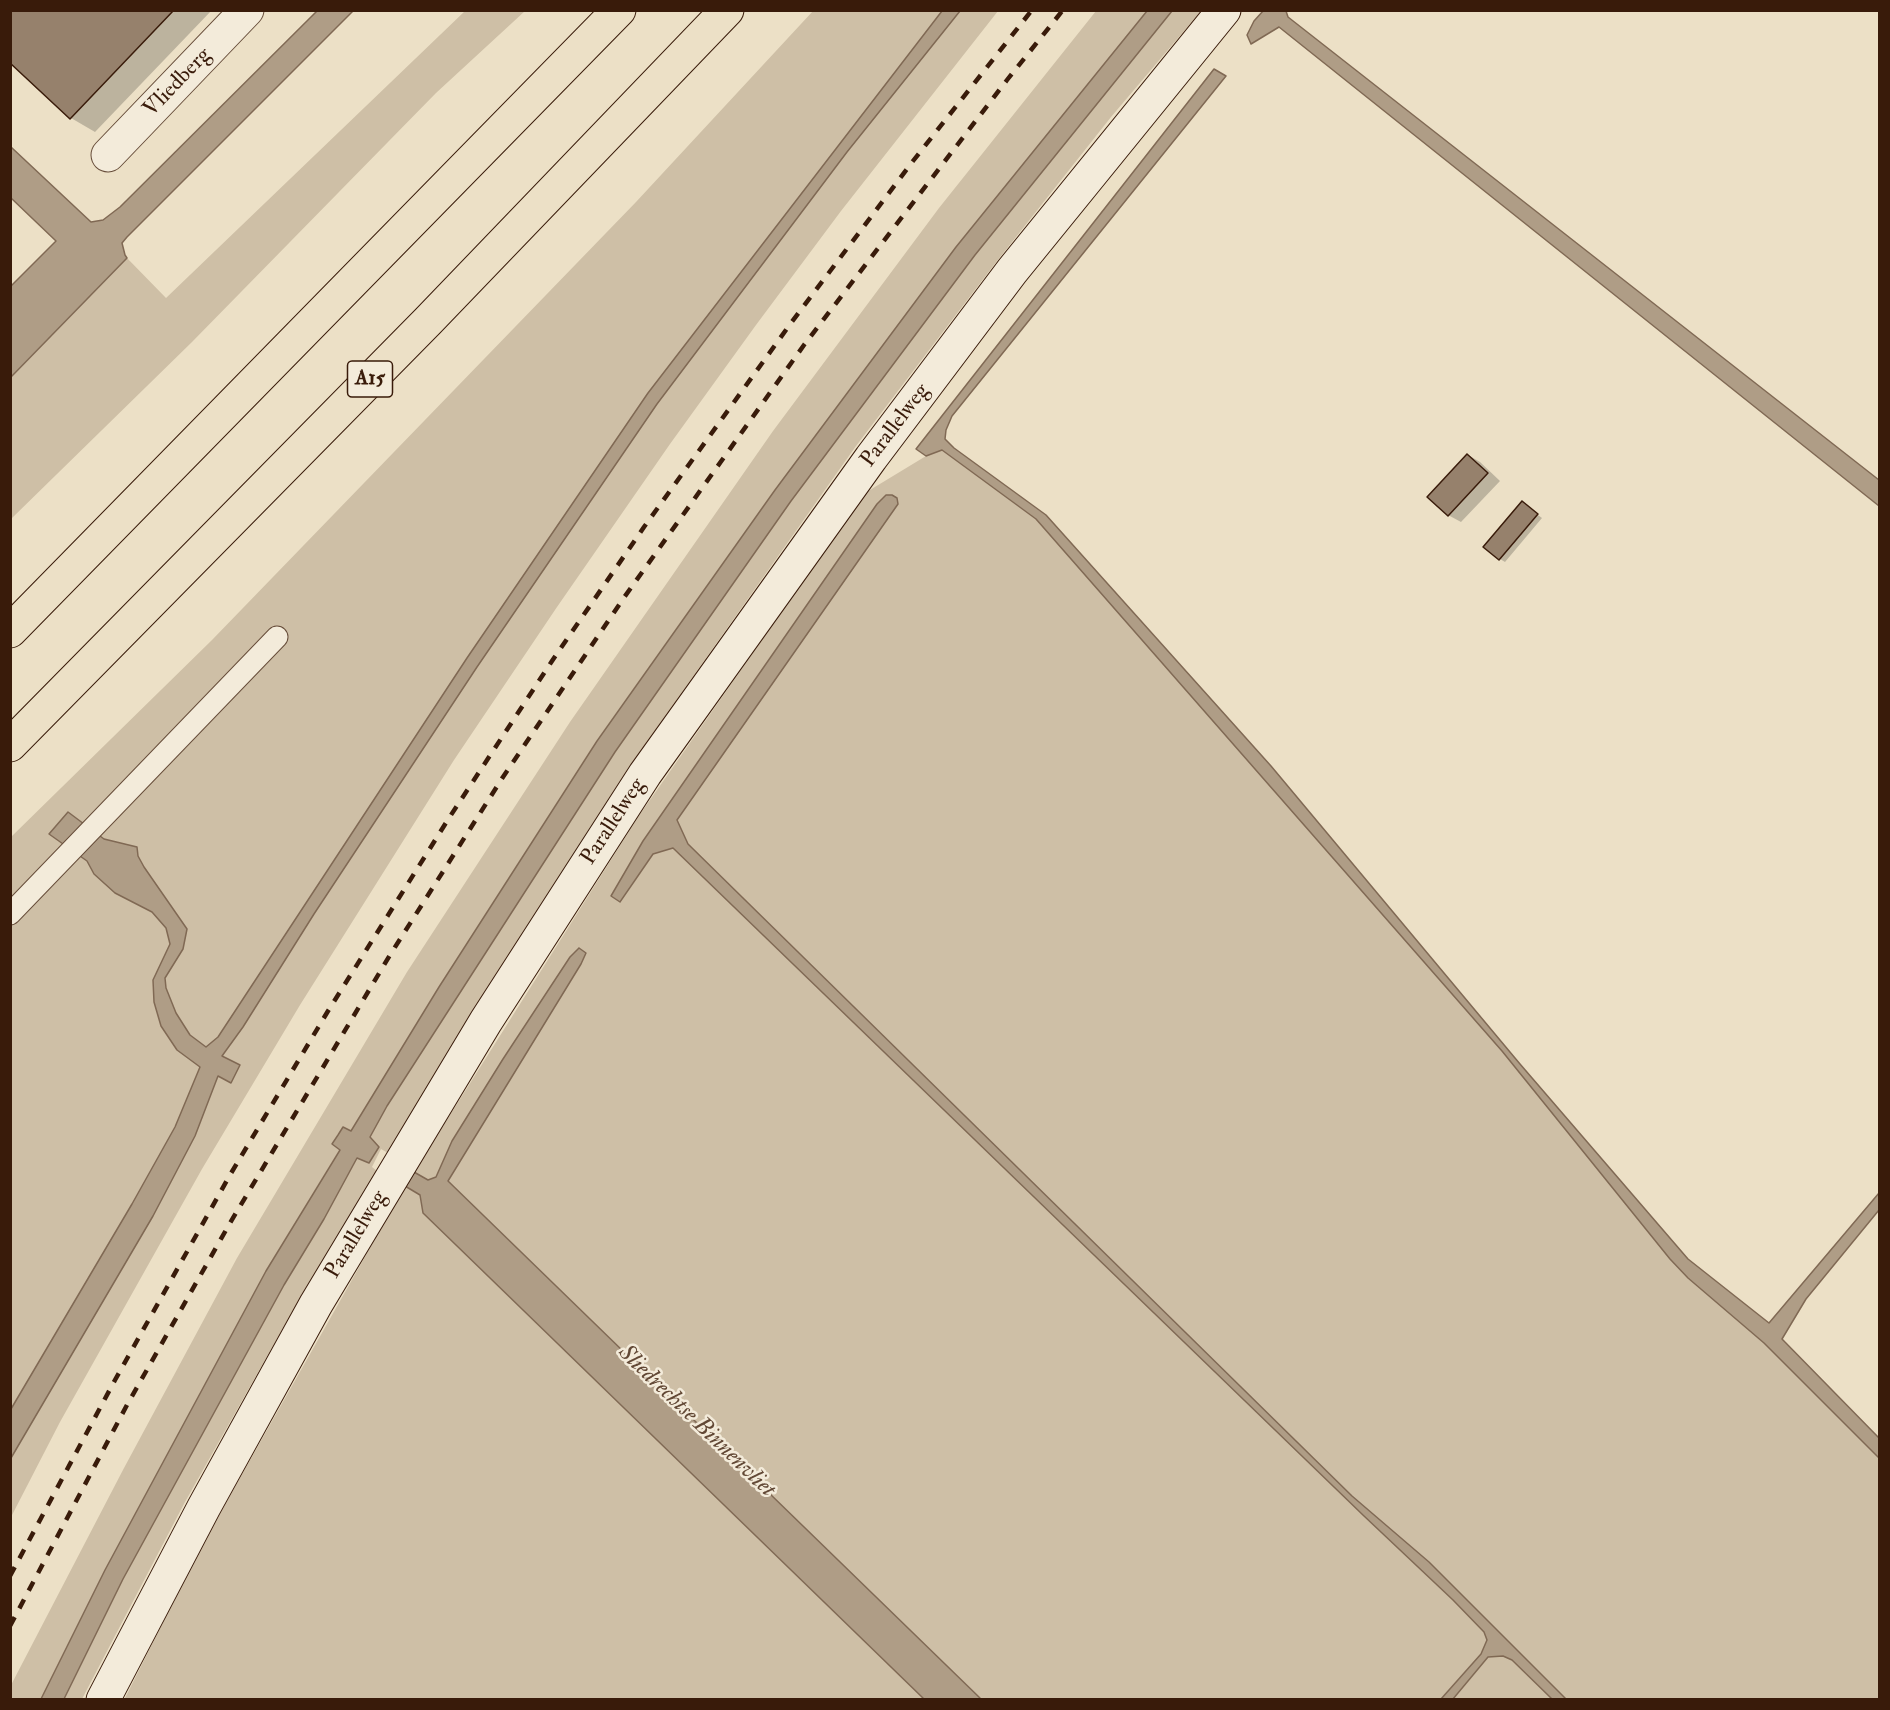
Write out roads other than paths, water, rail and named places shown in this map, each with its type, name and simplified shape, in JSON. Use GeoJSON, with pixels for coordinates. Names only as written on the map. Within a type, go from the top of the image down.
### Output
{"type":"FeatureCollection","features":[{"type":"Feature","properties":{"kind":"highway"},"geometry":{"type":"LineString","coordinates":[[10,631],[619,10]]}},
{"type":"Feature","properties":{"kind":"highway","name":"A15"},"geometry":{"type":"LineString","coordinates":[[10,745],[428,321],[727,10]]}},
{"type":"Feature","properties":{"kind":"street","name":"Vliedberg"},"geometry":{"type":"LineString","coordinates":[[108,155],[247,10]]}},
{"type":"Feature","properties":{"kind":"street","name":"Parallelweg"},"geometry":{"type":"LineString","coordinates":[[103,1700],[204,1506],[316,1304],[486,1021],[645,774],[871,458],[1012,271],[1224,10]]}},
{"type":"Feature","properties":{"kind":"lane"},"geometry":{"type":"LineString","coordinates":[[10,914],[277,637]]}},
{"type":"Feature","properties":{"kind":"railway"},"geometry":{"type":"LineString","coordinates":[[10,1576],[115,1380],[230,1175],[328,1011],[449,818],[552,661],[644,527],[791,323],[913,161],[1032,10]]}},
{"type":"Feature","properties":{"kind":"railway"},"geometry":{"type":"LineString","coordinates":[[10,1626],[127,1405],[230,1223],[390,955],[503,777],[623,599],[804,345],[1063,10]]}},
{"type":"Feature","properties":{"kind":"water label","name":"Sliedrechtse Binnenvliet"},"geometry":{"type":"Point","coordinates":[696,1422]}}]}
